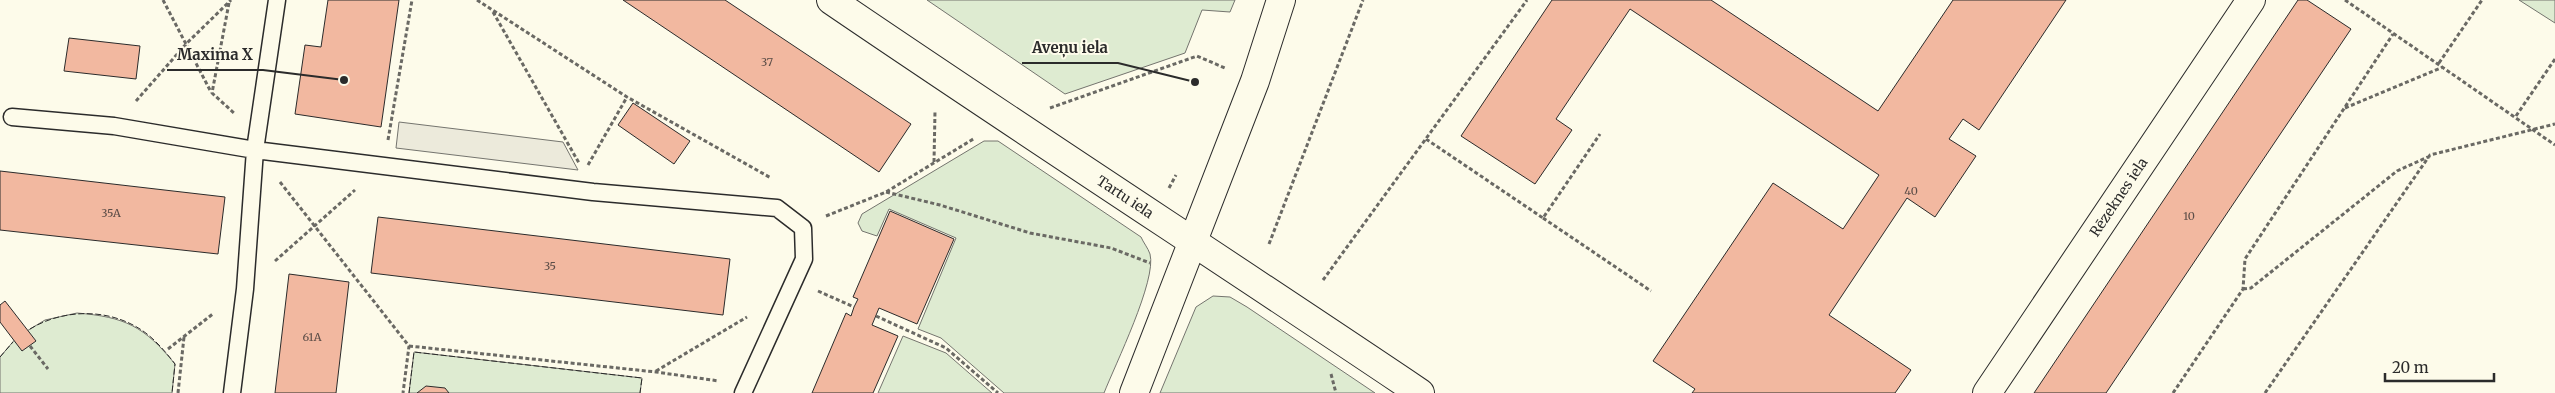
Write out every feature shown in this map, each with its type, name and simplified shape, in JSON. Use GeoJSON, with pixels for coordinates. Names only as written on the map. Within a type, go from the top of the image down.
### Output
{"type":"FeatureCollection","features":[{"type":"Feature","properties":{"kind":"street","name":"Tartu iela"},"geometry":{"type":"LineString","coordinates":[[832,0],[936,72],[1420,393]]}},
{"type":"Feature","properties":{"kind":"street"},"geometry":{"type":"LineString","coordinates":[[1134,393],[1255,81],[1281,0]]}},
{"type":"Feature","properties":{"kind":"street","name":"Rēzeknes iela"},"geometry":{"type":"LineString","coordinates":[[1987,393],[2252,0]]}},
{"type":"Feature","properties":{"kind":"lane"},"geometry":{"type":"LineString","coordinates":[[232,393],[245,289],[255,150],[277,0]]}},
{"type":"Feature","properties":{"kind":"lane"},"geometry":{"type":"LineString","coordinates":[[12,117],[114,126],[255,150],[593,192],[777,208],[804,228],[804,259],[744,389]]}},
{"type":"Feature","properties":{"kind":"path"},"geometry":{"type":"LineString","coordinates":[[162,0],[187,43],[212,93],[257,134]]}},
{"type":"Feature","properties":{"kind":"path"},"geometry":{"type":"LineString","coordinates":[[114,126],[187,43],[230,0]]}},
{"type":"Feature","properties":{"kind":"path"},"geometry":{"type":"LineString","coordinates":[[212,93],[230,0]]}},
{"type":"Feature","properties":{"kind":"path"},"geometry":{"type":"LineString","coordinates":[[168,349],[245,289],[315,224],[383,166],[412,0]]}},
{"type":"Feature","properties":{"kind":"path"},"geometry":{"type":"LineString","coordinates":[[476,0],[626,98],[778,182]]}},
{"type":"Feature","properties":{"kind":"path"},"geometry":{"type":"LineString","coordinates":[[1269,244],[1363,0]]}},
{"type":"Feature","properties":{"kind":"path"},"geometry":{"type":"LineString","coordinates":[[1323,280],[1527,0]]}},
{"type":"Feature","properties":{"kind":"path"},"geometry":{"type":"LineString","coordinates":[[2345,0],[2516,116],[2555,145]]}},
{"type":"Feature","properties":{"kind":"path"},"geometry":{"type":"LineString","coordinates":[[2439,64],[2482,0]]}},
{"type":"Feature","properties":{"kind":"path"},"geometry":{"type":"LineString","coordinates":[[493,11],[584,172],[593,192]]}},
{"type":"Feature","properties":{"kind":"path"},"geometry":{"type":"LineString","coordinates":[[2173,393],[2243,289],[2245,259],[2393,34]]}},
{"type":"Feature","properties":{"kind":"path"},"geometry":{"type":"LineString","coordinates":[[1042,112],[1196,56],[1255,81]]}},
{"type":"Feature","properties":{"kind":"path"},"geometry":{"type":"LineString","coordinates":[[2516,116],[2555,59]]}},
{"type":"Feature","properties":{"kind":"path"},"geometry":{"type":"LineString","coordinates":[[2344,108],[2443,66]]}},
{"type":"Feature","properties":{"kind":"path"},"geometry":{"type":"LineString","coordinates":[[934,162],[936,72]]}},
{"type":"Feature","properties":{"kind":"path"},"geometry":{"type":"LineString","coordinates":[[584,172],[626,98]]}},
{"type":"Feature","properties":{"kind":"path"},"geometry":{"type":"LineString","coordinates":[[2243,289],[2251,288],[2397,171],[2430,155],[2555,124]]}},
{"type":"Feature","properties":{"kind":"path"},"geometry":{"type":"LineString","coordinates":[[804,228],[818,220],[886,192],[983,133]]}},
{"type":"Feature","properties":{"kind":"path"},"geometry":{"type":"LineString","coordinates":[[1543,218],[1600,134]]}},
{"type":"Feature","properties":{"kind":"path"},"geometry":{"type":"LineString","coordinates":[[1426,139],[1652,291]]}},
{"type":"Feature","properties":{"kind":"path"},"geometry":{"type":"LineString","coordinates":[[255,150],[409,346],[403,393]]}},
{"type":"Feature","properties":{"kind":"path"},"geometry":{"type":"LineString","coordinates":[[2265,393],[2430,155]]}},
{"type":"Feature","properties":{"kind":"path"},"geometry":{"type":"LineString","coordinates":[[886,192],[940,205],[1030,233],[1111,248],[1152,264]]}},
{"type":"Feature","properties":{"kind":"path"},"geometry":{"type":"LineString","coordinates":[[656,372],[792,286],[854,307]]}},
{"type":"Feature","properties":{"kind":"path"},"geometry":{"type":"LineString","coordinates":[[876,316],[946,348],[998,393]]}},
{"type":"Feature","properties":{"kind":"path"},"geometry":{"type":"LineString","coordinates":[[178,393],[184,336]]}},
{"type":"Feature","properties":{"kind":"path"},"geometry":{"type":"LineString","coordinates":[[30,346],[48,369]]}},
{"type":"Feature","properties":{"kind":"path"},"geometry":{"type":"LineString","coordinates":[[409,346],[656,372],[744,389]]}},
{"type":"Feature","properties":{"kind":"green space"},"geometry":{"type":"Polygon","coordinates":[[[927,0],[1235,0],[1230,12],[1202,10],[1185,53],[1065,94],[927,0]]]}},
{"type":"Feature","properties":{"kind":"green space"},"geometry":{"type":"Polygon","coordinates":[[[2519,0],[2555,0],[2555,23],[2519,0]]]}},
{"type":"Feature","properties":{"kind":"green space"},"geometry":{"type":"Polygon","coordinates":[[[984,141],[998,141],[1141,237],[1150,254],[1147,283],[1141,302],[1104,393],[1004,393],[941,338],[918,329],[956,238],[889,209],[877,236],[862,231],[858,223],[862,214],[984,141]]]}},
{"type":"Feature","properties":{"kind":"green space"},"geometry":{"type":"Polygon","coordinates":[[[1213,296],[1230,297],[1247,307],[1375,393],[1160,393],[1196,307],[1213,296]]]}},
{"type":"Feature","properties":{"kind":"green space"},"geometry":{"type":"Polygon","coordinates":[[[77,313],[108,317],[143,332],[175,364],[172,393],[0,393],[0,357],[17,337],[45,320],[77,313]]]}},
{"type":"Feature","properties":{"kind":"green space"},"geometry":{"type":"Polygon","coordinates":[[[903,336],[946,353],[992,393],[878,393],[903,336]]]}},
{"type":"Feature","properties":{"kind":"green space"},"geometry":{"type":"Polygon","coordinates":[[[414,352],[642,378],[640,393],[409,393],[414,352]]]}},
{"type":"Feature","properties":{"kind":"shaded area"},"geometry":{"type":"Polygon","coordinates":[[[399,122],[563,142],[578,170],[396,148],[399,122]]]}},
{"type":"Feature","properties":{"kind":"building"},"geometry":{"type":"Polygon","coordinates":[[[328,0],[399,0],[381,127],[295,114],[305,45],[321,47],[328,0]]]}},
{"type":"Feature","properties":{"kind":"building"},"geometry":{"type":"Polygon","coordinates":[[[623,0],[725,0],[911,124],[879,172],[623,0]]]}},
{"type":"Feature","properties":{"kind":"building"},"geometry":{"type":"Polygon","coordinates":[[[1552,0],[1711,0],[1878,111],[1953,0],[2066,0],[1979,130],[1963,119],[1949,139],[1976,156],[1935,217],[1907,198],[1829,315],[1911,370],[1895,393],[1692,393],[1695,389],[1653,361],[1773,183],[1843,229],[1879,175],[1630,9],[1556,119],[1572,130],[1535,184],[1461,136],[1552,0]]]}},
{"type":"Feature","properties":{"kind":"building"},"geometry":{"type":"Polygon","coordinates":[[[2298,0],[2307,0],[2351,29],[2106,393],[2034,393],[2298,0]]]}},
{"type":"Feature","properties":{"kind":"building"},"geometry":{"type":"Polygon","coordinates":[[[69,38],[140,46],[136,79],[64,71],[69,38]]]}},
{"type":"Feature","properties":{"kind":"building"},"geometry":{"type":"Polygon","coordinates":[[[633,103],[690,141],[674,164],[618,125],[633,103]]]}},
{"type":"Feature","properties":{"kind":"building"},"geometry":{"type":"Polygon","coordinates":[[[0,171],[225,197],[218,254],[0,230],[0,171]]]}},
{"type":"Feature","properties":{"kind":"building"},"geometry":{"type":"Polygon","coordinates":[[[890,211],[954,239],[917,324],[879,308],[872,325],[898,336],[873,393],[812,393],[846,313],[851,316],[858,299],[853,297],[890,211]]]}},
{"type":"Feature","properties":{"kind":"building"},"geometry":{"type":"Polygon","coordinates":[[[378,217],[730,259],[723,315],[371,273],[378,217]]]}},
{"type":"Feature","properties":{"kind":"building"},"geometry":{"type":"Polygon","coordinates":[[[289,274],[349,282],[336,393],[275,393],[289,274]]]}},
{"type":"Feature","properties":{"kind":"building"},"geometry":{"type":"Polygon","coordinates":[[[5,301],[36,341],[22,351],[0,322],[0,305],[5,301]]]}},
{"type":"Feature","properties":{"kind":"building"},"geometry":{"type":"Polygon","coordinates":[[[426,386],[445,388],[449,393],[417,393],[426,386]]]}},
{"type":"Feature","properties":{"kind":"fence"},"geometry":{"type":"LineString","coordinates":[[30,329],[43,322],[71,315],[99,314],[127,322],[150,336],[175,364],[172,393]]}},
{"type":"Feature","properties":{"kind":"fence"},"geometry":{"type":"LineString","coordinates":[[0,357],[13,342]]}},
{"type":"Feature","properties":{"kind":"fence"},"geometry":{"type":"LineString","coordinates":[[409,393],[414,352],[642,378],[640,393]]}},
{"type":"Feature","properties":{"kind":"place","name":"Maxima X"},"geometry":{"type":"Point","coordinates":[344,80]}},
{"type":"Feature","properties":{"kind":"place","name":"Aveņu iela"},"geometry":{"type":"Point","coordinates":[1195,82]}}]}
